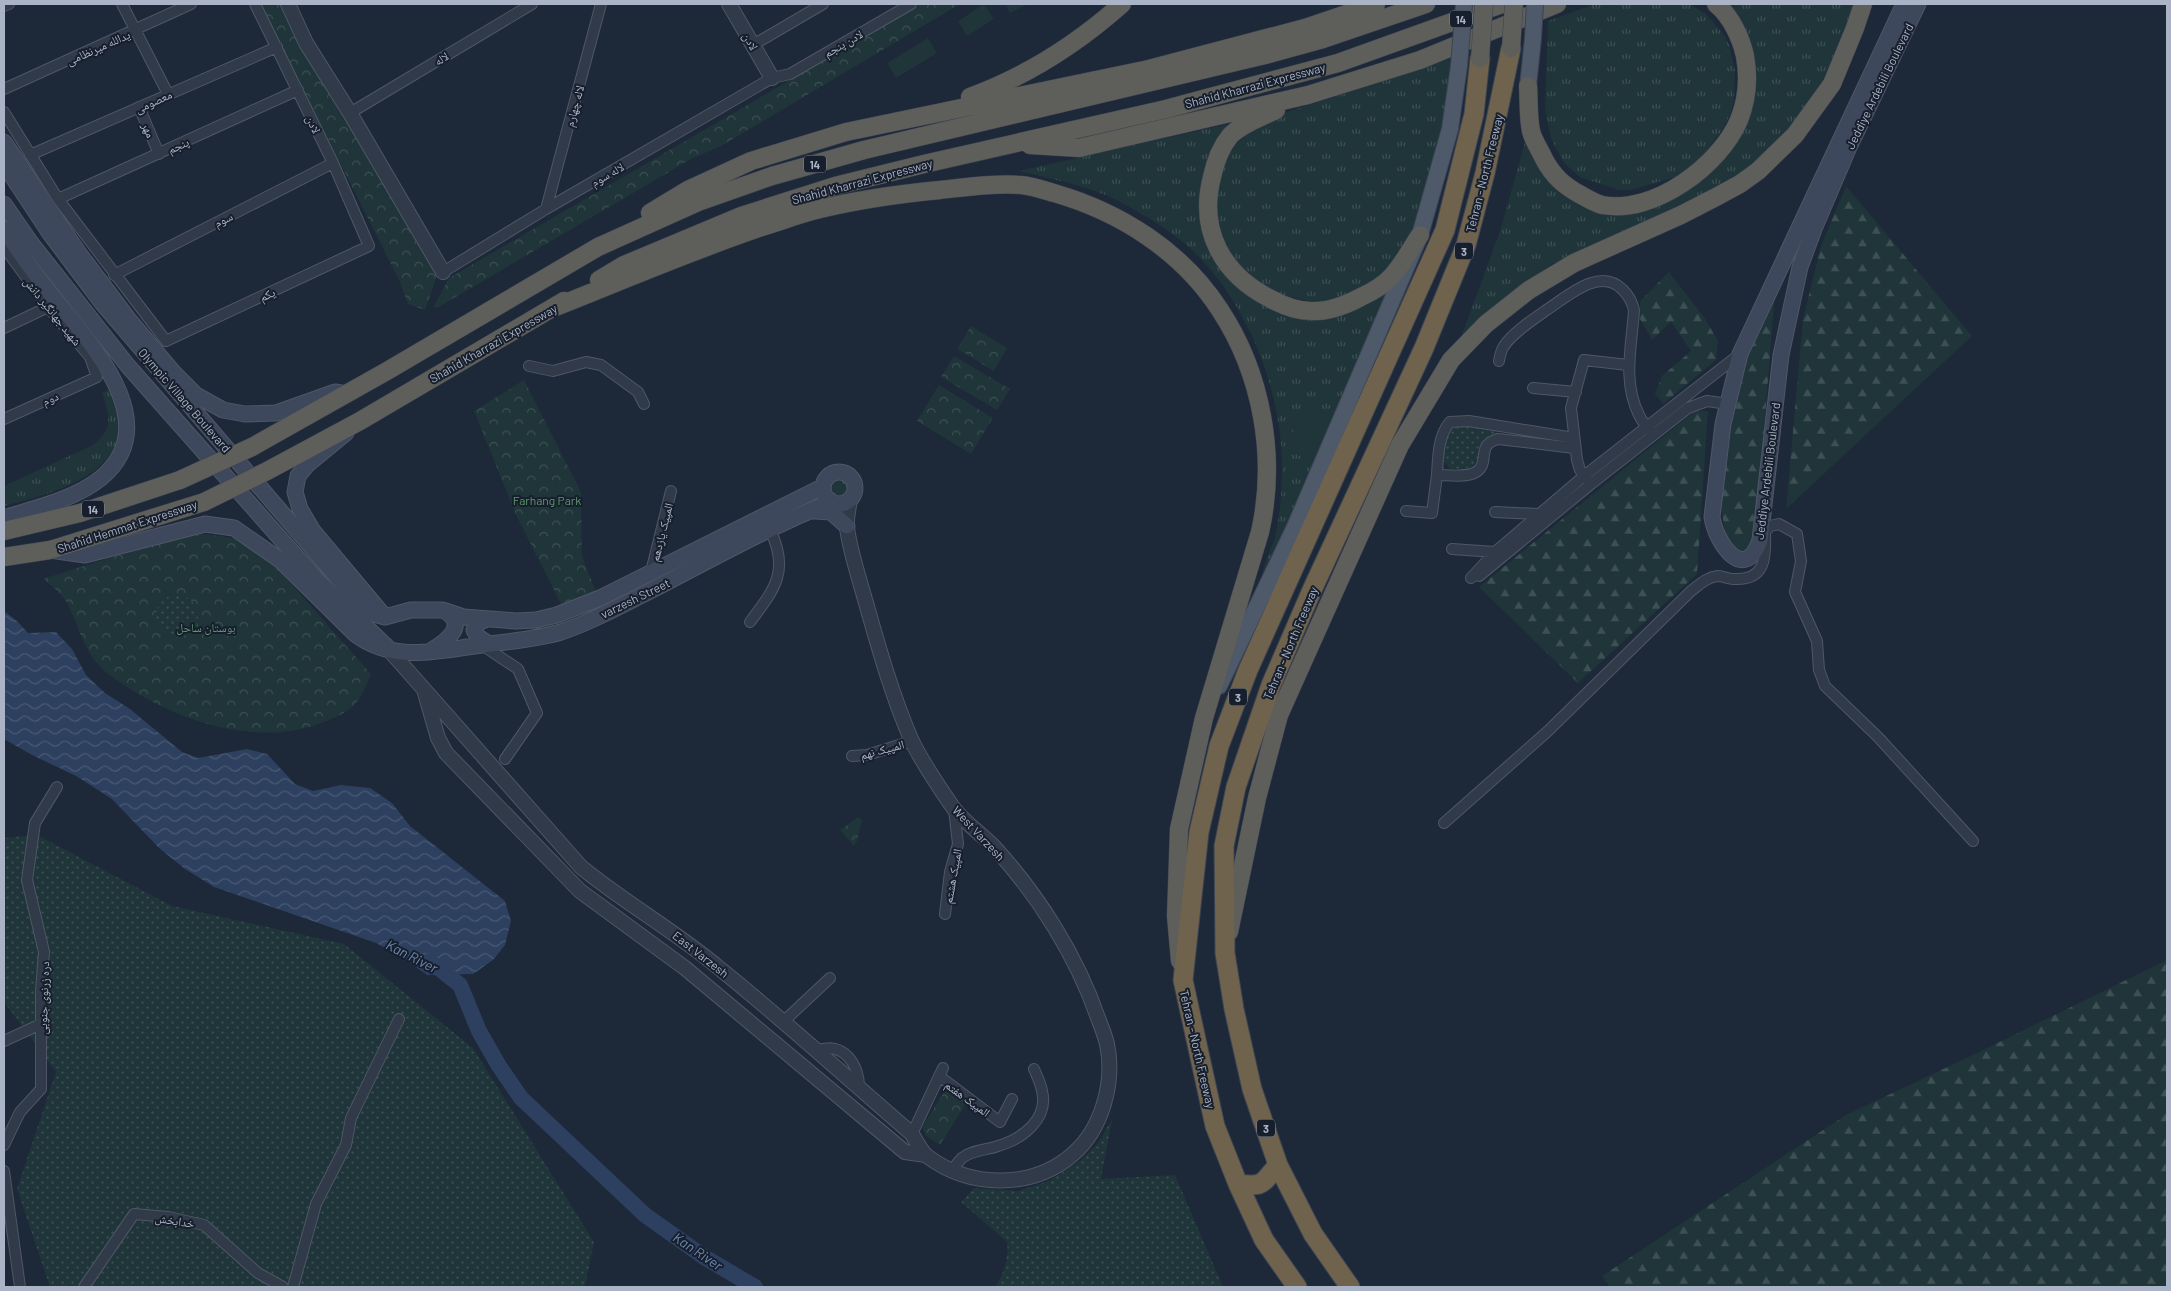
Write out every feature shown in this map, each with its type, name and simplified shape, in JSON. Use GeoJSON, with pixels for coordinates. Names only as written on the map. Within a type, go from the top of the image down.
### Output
{"type":"FeatureCollection","features":[{"type":"Feature","properties":{"kind":"highway"},"geometry":{"type":"LineString","coordinates":[[911,118],[987,90],[1051,59],[1104,20],[1122,4]]}},
{"type":"Feature","properties":{"kind":"highway"},"geometry":{"type":"LineString","coordinates":[[598,246],[688,190],[751,161],[846,132],[1149,69],[1305,28],[1376,4]]}},
{"type":"Feature","properties":{"kind":"highway","name":"14"},"geometry":{"type":"LineString","coordinates":[[4,531],[80,514],[180,480],[252,447],[347,394],[598,246],[698,202],[772,176],[873,148],[1265,55],[1332,36],[1426,4]]}},
{"type":"Feature","properties":{"kind":"highway","name":"Tehran - North Freeway"},"geometry":{"type":"LineString","coordinates":[[1297,1287],[1264,1240],[1238,1184],[1215,1126],[1182,980],[1200,832],[1219,746],[1248,670],[1445,230],[1474,114],[1484,4]]}},
{"type":"Feature","properties":{"kind":"highway","name":"Shahid Kharrazi Expressway"},"geometry":{"type":"LineString","coordinates":[[204,502],[267,471],[360,421],[624,266],[741,216],[835,186],[1166,109],[1338,63],[1502,4]]}},
{"type":"Feature","properties":{"kind":"highway","name":"Tehran - North Freeway"},"geometry":{"type":"LineString","coordinates":[[1350,1287],[1313,1234],[1278,1166],[1252,1089],[1234,1009],[1225,953],[1224,846],[1236,787],[1275,676],[1312,590],[1424,348],[1466,245],[1485,173],[1511,48],[1514,4]]}},
{"type":"Feature","properties":{"kind":"highway"},"geometry":{"type":"LineString","coordinates":[[1012,144],[1078,148],[1308,95],[1420,60],[1557,4]]}},
{"type":"Feature","properties":{"kind":"highway"},"geometry":{"type":"LineString","coordinates":[[1528,86],[1531,132],[1551,173],[1561,183],[1601,204],[1626,204],[1663,194],[1700,172],[1721,149],[1739,119],[1745,99],[1747,82],[1744,50],[1731,21],[1716,4]]}},
{"type":"Feature","properties":{"kind":"highway"},"geometry":{"type":"LineString","coordinates":[[1225,953],[1257,798],[1279,716],[1400,445],[1451,360],[1486,324],[1529,290],[1574,263],[1624,242],[1708,202],[1740,184],[1758,171],[1794,135],[1814,111],[1832,84],[1863,4]]}},
{"type":"Feature","properties":{"kind":"highway"},"geometry":{"type":"LineString","coordinates":[[1308,95],[1256,119],[1231,135],[1217,158],[1208,195],[1209,218],[1220,254],[1236,276],[1257,292],[1282,305],[1310,311],[1346,305],[1373,291],[1392,276],[1420,235]]}},
{"type":"Feature","properties":{"kind":"highway"},"geometry":{"type":"LineString","coordinates":[[553,308],[722,240],[815,210],[908,193],[995,184],[1024,185],[1082,201],[1124,221],[1184,265],[1208,291],[1230,324],[1249,368],[1265,432],[1268,465],[1266,505],[1260,532],[1204,718],[1179,829],[1176,916],[1182,980]]}},
{"type":"Feature","properties":{"kind":"highway","name":"Shahid Hemmat Expressway"},"geometry":{"type":"LineString","coordinates":[[50,550],[204,502]]}},
{"type":"Feature","properties":{"kind":"highway","name":"14"},"geometry":{"type":"LineString","coordinates":[[4,557],[50,550]]}},
{"type":"Feature","properties":{"kind":"highway"},"geometry":{"type":"LineString","coordinates":[[1238,1184],[1257,1186],[1265,1182],[1278,1166]]}},
{"type":"Feature","properties":{"kind":"main road"},"geometry":{"type":"LineString","coordinates":[[1204,718],[1294,529],[1420,235],[1450,129],[1459,66],[1464,4]]}},
{"type":"Feature","properties":{"kind":"main road"},"geometry":{"type":"LineString","coordinates":[[1528,86],[1535,4]]}},
{"type":"Feature","properties":{"kind":"main road","name":"Jeddiye Ardebili Boulevard"},"geometry":{"type":"LineString","coordinates":[[1904,4],[1740,354],[1728,404],[1713,496],[1712,517],[1714,532],[1728,554],[1737,559],[1747,558],[1756,550],[1762,535],[1781,355],[1800,267],[1849,147],[1918,4]]}},
{"type":"Feature","properties":{"kind":"main road"},"geometry":{"type":"LineString","coordinates":[[4,142],[78,252],[130,321],[174,373],[196,395],[223,410],[245,414],[276,413],[335,392],[347,394]]}},
{"type":"Feature","properties":{"kind":"main road","name":"Olympic Village Boulevard"},"geometry":{"type":"LineString","coordinates":[[4,164],[51,235],[141,350],[367,612],[385,617]]}},
{"type":"Feature","properties":{"kind":"main road","name":"Olympic Village Boulevard"},"geometry":{"type":"LineString","coordinates":[[4,204],[31,243],[128,366],[318,581],[391,652]]}},
{"type":"Feature","properties":{"kind":"main road"},"geometry":{"type":"LineString","coordinates":[[4,229],[111,373],[125,413],[127,425],[124,448],[118,460],[101,478],[77,493],[4,518]]}},
{"type":"Feature","properties":{"kind":"main road"},"geometry":{"type":"LineString","coordinates":[[360,421],[307,465],[298,476],[295,492],[300,509],[313,531],[385,617]]}},
{"type":"Feature","properties":{"kind":"main road"},"geometry":{"type":"LineString","coordinates":[[835,472],[845,473],[850,476],[855,485],[850,499],[841,504],[831,502],[824,496],[822,487],[826,477],[835,472]]}},
{"type":"Feature","properties":{"kind":"main road","name":"varzesh Street"},"geometry":{"type":"LineString","coordinates":[[385,617],[411,610],[443,610],[464,617],[516,622],[557,615],[600,598],[822,487]]}},
{"type":"Feature","properties":{"kind":"main road","name":"varzesh Street"},"geometry":{"type":"LineString","coordinates":[[50,550],[85,555],[205,524],[234,528],[280,560],[355,634],[368,644],[391,652],[427,654],[514,642],[561,631],[607,613],[770,530],[831,502]]}},
{"type":"Feature","properties":{"kind":"main road"},"geometry":{"type":"LineString","coordinates":[[809,511],[831,512],[847,526]]}},
{"type":"Feature","properties":{"kind":"main road"},"geometry":{"type":"LineString","coordinates":[[427,654],[447,641],[453,634],[455,628],[452,615],[443,610]]}},
{"type":"Feature","properties":{"kind":"main road"},"geometry":{"type":"LineString","coordinates":[[486,645],[474,630],[477,623],[487,619]]}},
{"type":"Feature","properties":{"kind":"street"},"geometry":{"type":"LineString","coordinates":[[4,6],[9,4]]}},
{"type":"Feature","properties":{"kind":"street"},"geometry":{"type":"LineString","coordinates":[[122,4],[168,94]]}},
{"type":"Feature","properties":{"kind":"street","name":"یدالله میرنظامی"},"geometry":{"type":"LineString","coordinates":[[4,89],[192,4]]}},
{"type":"Feature","properties":{"kind":"street","name":"لادن"},"geometry":{"type":"LineString","coordinates":[[255,4],[333,163],[369,246]]}},
{"type":"Feature","properties":{"kind":"street"},"geometry":{"type":"LineString","coordinates":[[288,4],[306,43],[350,113],[443,272]]}},
{"type":"Feature","properties":{"kind":"street","name":"لاله"},"geometry":{"type":"LineString","coordinates":[[350,113],[532,4]]}},
{"type":"Feature","properties":{"kind":"street","name":"لاله چهارم"},"geometry":{"type":"LineString","coordinates":[[546,209],[601,4]]}},
{"type":"Feature","properties":{"kind":"street","name":"لادن"},"geometry":{"type":"LineString","coordinates":[[731,4],[772,78]]}},
{"type":"Feature","properties":{"kind":"street"},"geometry":{"type":"LineString","coordinates":[[753,45],[823,4]]}},
{"type":"Feature","properties":{"kind":"street","name":"لادن پنجم"},"geometry":{"type":"LineString","coordinates":[[772,78],[790,74],[911,4]]}},
{"type":"Feature","properties":{"kind":"street","name":"معصومی"},"geometry":{"type":"LineString","coordinates":[[30,155],[277,47]]}},
{"type":"Feature","properties":{"kind":"street","name":"لاله سوم"},"geometry":{"type":"LineString","coordinates":[[443,272],[546,209],[772,78]]}},
{"type":"Feature","properties":{"kind":"street","name":"پنجم"},"geometry":{"type":"LineString","coordinates":[[58,199],[298,90]]}},
{"type":"Feature","properties":{"kind":"street","name":"مهر"},"geometry":{"type":"LineString","coordinates":[[139,107],[158,154]]}},
{"type":"Feature","properties":{"kind":"street"},"geometry":{"type":"LineString","coordinates":[[4,112],[58,199],[114,275]]}},
{"type":"Feature","properties":{"kind":"street","name":"سوم"},"geometry":{"type":"LineString","coordinates":[[114,275],[333,163]]}},
{"type":"Feature","properties":{"kind":"street","name":"یکم"},"geometry":{"type":"LineString","coordinates":[[114,275],[166,342],[369,246]]}},
{"type":"Feature","properties":{"kind":"street","name":"شهید جهانگیر دانش"},"geometry":{"type":"LineString","coordinates":[[4,247],[48,307],[90,357],[97,377]]}},
{"type":"Feature","properties":{"kind":"street"},"geometry":{"type":"LineString","coordinates":[[1499,361],[1504,346],[1539,316],[1577,290],[1594,282],[1607,281],[1621,287],[1632,302],[1633,328],[1628,365],[1631,392],[1636,408],[1651,431]]}},
{"type":"Feature","properties":{"kind":"street"},"geometry":{"type":"LineString","coordinates":[[4,328],[48,307]]}},
{"type":"Feature","properties":{"kind":"street"},"geometry":{"type":"LineString","coordinates":[[1588,480],[1481,575],[1471,578],[1495,552],[1539,514],[1588,480],[1651,431],[1740,354]]}},
{"type":"Feature","properties":{"kind":"street"},"geometry":{"type":"LineString","coordinates":[[1588,480],[1580,470],[1574,443],[1571,408],[1584,360],[1628,365]]}},
{"type":"Feature","properties":{"kind":"street"},"geometry":{"type":"LineString","coordinates":[[529,366],[553,371],[586,362],[601,365],[638,392],[644,404]]}},
{"type":"Feature","properties":{"kind":"street","name":"دوم"},"geometry":{"type":"LineString","coordinates":[[4,419],[97,377]]}},
{"type":"Feature","properties":{"kind":"street"},"geometry":{"type":"LineString","coordinates":[[1533,388],[1576,392]]}},
{"type":"Feature","properties":{"kind":"street"},"geometry":{"type":"LineString","coordinates":[[1651,431],[1695,404],[1707,401],[1728,404]]}},
{"type":"Feature","properties":{"kind":"street"},"geometry":{"type":"LineString","coordinates":[[1406,511],[1432,513],[1439,450],[1446,426],[1450,422],[1469,421],[1574,443]]}},
{"type":"Feature","properties":{"kind":"street"},"geometry":{"type":"LineString","coordinates":[[1437,475],[1476,472],[1481,467],[1485,446],[1491,441],[1498,439],[1574,443]]}},
{"type":"Feature","properties":{"kind":"street","name":"المپیک یازدهم"},"geometry":{"type":"LineString","coordinates":[[651,572],[671,491]]}},
{"type":"Feature","properties":{"kind":"street","name":"West Varzesh"},"geometry":{"type":"LineString","coordinates":[[850,499],[847,526],[884,667],[912,741],[954,809],[995,848],[1039,904],[1067,951],[1092,999],[1107,1044],[1108,1083],[1101,1113],[1089,1135],[1073,1154],[1051,1170]]}},
{"type":"Feature","properties":{"kind":"street"},"geometry":{"type":"LineString","coordinates":[[1495,512],[1539,514]]}},
{"type":"Feature","properties":{"kind":"street"},"geometry":{"type":"LineString","coordinates":[[1444,823],[1548,731],[1691,591],[1707,579],[1718,576],[1734,579],[1751,578],[1762,568],[1764,562],[1762,535],[1770,526],[1779,524],[1797,534],[1801,561],[1795,592],[1817,641],[1819,670],[1825,686],[1878,737],[1973,840]]}},
{"type":"Feature","properties":{"kind":"street"},"geometry":{"type":"LineString","coordinates":[[750,622],[770,596],[780,573],[778,545],[770,530]]}},
{"type":"Feature","properties":{"kind":"street"},"geometry":{"type":"LineString","coordinates":[[1452,550],[1495,552]]}},
{"type":"Feature","properties":{"kind":"street"},"geometry":{"type":"LineString","coordinates":[[486,645],[518,669],[537,712],[505,759]]}},
{"type":"Feature","properties":{"kind":"street","name":"East Varzesh"},"geometry":{"type":"LineString","coordinates":[[391,652],[581,867],[602,884],[670,930],[719,968],[818,1051],[912,1134],[926,1155],[952,1170],[988,1181],[1018,1181],[1051,1170]]}},
{"type":"Feature","properties":{"kind":"street"},"geometry":{"type":"LineString","coordinates":[[423,688],[438,738],[446,752],[580,891],[685,968],[905,1152],[926,1155]]}},
{"type":"Feature","properties":{"kind":"street","name":"المپیک نهم"},"geometry":{"type":"LineString","coordinates":[[852,756],[866,755],[912,741]]}},
{"type":"Feature","properties":{"kind":"street","name":"دره زرنوی جنوبی"},"geometry":{"type":"LineString","coordinates":[[4,1144],[20,1112],[41,1089],[44,952],[27,880],[35,823],[57,787]]}},
{"type":"Feature","properties":{"kind":"street","name":"المپیک هشتم"},"geometry":{"type":"LineString","coordinates":[[945,914],[950,872],[958,844],[954,809]]}},
{"type":"Feature","properties":{"kind":"street"},"geometry":{"type":"LineString","coordinates":[[783,1022],[830,978]]}},
{"type":"Feature","properties":{"kind":"street"},"geometry":{"type":"LineString","coordinates":[[293,1287],[316,1204],[346,1145],[351,1118],[399,1019]]}},
{"type":"Feature","properties":{"kind":"street"},"geometry":{"type":"LineString","coordinates":[[4,1041],[41,1024]]}},
{"type":"Feature","properties":{"kind":"street"},"geometry":{"type":"LineString","coordinates":[[952,1170],[962,1158],[1013,1141],[1029,1130],[1038,1118],[1043,1101],[1042,1091],[1034,1069]]}},
{"type":"Feature","properties":{"kind":"street","name":"المپیک هفتم"},"geometry":{"type":"LineString","coordinates":[[912,1134],[941,1072],[1000,1122],[1012,1099]]}},
{"type":"Feature","properties":{"kind":"street"},"geometry":{"type":"LineString","coordinates":[[4,1171],[20,1287]]}},
{"type":"Feature","properties":{"kind":"street","name":"خدابخش"},"geometry":{"type":"LineString","coordinates":[[84,1287],[134,1214],[168,1217],[204,1224],[258,1273],[283,1287]]}},
{"type":"Feature","properties":{"kind":"green space"},"geometry":{"type":"Polygon","coordinates":[[[260,4],[281,4],[437,276],[425,310],[408,304],[399,280],[260,4]]]}},
{"type":"Feature","properties":{"kind":"green space"},"geometry":{"type":"Polygon","coordinates":[[[921,4],[960,4],[721,146],[691,159],[437,308],[434,306],[449,278],[921,4]]]}},
{"type":"Feature","properties":{"kind":"green space"},"geometry":{"type":"Polygon","coordinates":[[[984,4],[994,19],[967,36],[958,21],[984,4]]]}},
{"type":"Feature","properties":{"kind":"green space"},"geometry":{"type":"Polygon","coordinates":[[[1005,4],[1028,4],[1010,13],[1005,4]]]}},
{"type":"Feature","properties":{"kind":"green space"},"geometry":{"type":"Polygon","coordinates":[[[1595,4],[1690,4],[1706,14],[1725,36],[1735,70],[1734,101],[1730,115],[1708,149],[1693,165],[1678,176],[1631,190],[1619,190],[1580,177],[1564,163],[1551,139],[1545,108],[1548,21],[1595,4]]]}},
{"type":"Feature","properties":{"kind":"green space"},"geometry":{"type":"Polygon","coordinates":[[[1724,4],[1853,4],[1847,28],[1824,84],[1807,110],[1752,167],[1696,199],[1552,264],[1496,305],[1460,340],[1500,231],[1525,142],[1535,163],[1549,183],[1567,198],[1578,203],[1598,208],[1670,196],[1750,103],[1724,4]]]}},
{"type":"Feature","properties":{"kind":"green space"},"geometry":{"type":"Polygon","coordinates":[[[928,38],[937,53],[896,78],[887,63],[928,38]]]}},
{"type":"Feature","properties":{"kind":"green space"},"geometry":{"type":"Polygon","coordinates":[[[1453,58],[1446,104],[1430,172],[1409,240],[1392,265],[1376,279],[1358,290],[1336,299],[1322,301],[1293,298],[1274,291],[1258,282],[1244,269],[1232,254],[1223,237],[1218,219],[1219,180],[1223,166],[1233,148],[1257,126],[1288,112],[1453,58]]]}},
{"type":"Feature","properties":{"kind":"green space"},"geometry":{"type":"Polygon","coordinates":[[[1237,122],[1202,183],[1237,284],[1340,315],[1368,305],[1390,291],[1263,579],[1263,570],[1275,537],[1279,512],[1282,477],[1281,441],[1270,385],[1249,329],[1234,303],[1218,279],[1200,258],[1164,228],[1112,198],[1073,184],[1019,171],[1237,122]]]}},
{"type":"Feature","properties":{"kind":"green space"},"geometry":{"type":"Polygon","coordinates":[[[1846,186],[1972,336],[1786,509],[1803,319],[1821,246],[1846,186]]]}},
{"type":"Feature","properties":{"kind":"green space"},"geometry":{"type":"Polygon","coordinates":[[[1669,272],[1704,317],[1718,341],[1716,360],[1663,404],[1655,394],[1662,376],[1691,351],[1671,322],[1652,340],[1640,319],[1640,301],[1669,272]]]}},
{"type":"Feature","properties":{"kind":"green space"},"geometry":{"type":"Polygon","coordinates":[[[1775,292],[1756,530],[1752,545],[1745,553],[1735,552],[1726,537],[1721,508],[1729,431],[1749,346],[1775,292]]]}},
{"type":"Feature","properties":{"kind":"green space"},"geometry":{"type":"Polygon","coordinates":[[[971,326],[1007,348],[994,371],[957,349],[971,326]]]}},
{"type":"Feature","properties":{"kind":"green space"},"geometry":{"type":"Polygon","coordinates":[[[954,356],[1010,389],[997,410],[941,377],[954,356]]]}},
{"type":"Feature","properties":{"kind":"green space","name":"Farhang Park"},"geometry":{"type":"Polygon","coordinates":[[[524,380],[581,492],[582,556],[596,592],[562,606],[516,515],[474,411],[524,380]]]}},
{"type":"Feature","properties":{"kind":"green space"},"geometry":{"type":"Polygon","coordinates":[[[939,385],[993,418],[971,454],[917,421],[939,385]]]}},
{"type":"Feature","properties":{"kind":"green space"},"geometry":{"type":"Polygon","coordinates":[[[111,388],[118,412],[119,426],[116,444],[107,459],[93,472],[76,482],[38,497],[4,506],[4,486],[91,446],[104,435],[107,429],[108,416],[102,393],[111,388]]]}},
{"type":"Feature","properties":{"kind":"green space"},"geometry":{"type":"Polygon","coordinates":[[[1305,405],[1336,419],[1315,462],[1285,450],[1305,405]]]}},
{"type":"Feature","properties":{"kind":"green space"},"geometry":{"type":"Polygon","coordinates":[[[1695,411],[1708,411],[1697,574],[1578,683],[1479,587],[1695,411]]]}},
{"type":"Feature","properties":{"kind":"green space"},"geometry":{"type":"Polygon","coordinates":[[[1459,426],[1490,427],[1500,435],[1490,436],[1482,443],[1478,449],[1479,455],[1476,464],[1467,468],[1451,470],[1442,459],[1444,441],[1448,430],[1459,426]]]}},
{"type":"Feature","properties":{"kind":"green space"},"geometry":{"type":"Polygon","coordinates":[[[838,474],[848,478],[852,488],[848,498],[838,502],[828,498],[824,488],[828,478],[838,474]]]}},
{"type":"Feature","properties":{"kind":"green space","name":"بوستان ساحل"},"geometry":{"type":"Polygon","coordinates":[[[197,533],[241,539],[273,563],[371,674],[361,696],[352,707],[333,718],[301,729],[275,732],[248,732],[222,727],[195,720],[146,698],[110,676],[92,657],[65,600],[58,591],[43,579],[197,533]]]}},
{"type":"Feature","properties":{"kind":"green space"},"geometry":{"type":"Polygon","coordinates":[[[181,595],[189,598],[195,604],[198,616],[195,628],[189,634],[173,637],[165,634],[159,628],[156,612],[159,604],[165,598],[181,595]]]}},
{"type":"Feature","properties":{"kind":"green space"},"geometry":{"type":"Polygon","coordinates":[[[858,817],[862,820],[854,846],[840,830],[858,817]]]}},
{"type":"Feature","properties":{"kind":"green space"},"geometry":{"type":"Polygon","coordinates":[[[37,835],[172,906],[344,944],[473,1048],[594,1242],[585,1287],[50,1287],[17,1189],[56,1072],[4,1002],[4,838],[37,835]]]}},
{"type":"Feature","properties":{"kind":"green space"},"geometry":{"type":"Polygon","coordinates":[[[2167,960],[2167,1287],[1610,1287],[1602,1276],[1846,1115],[2167,960]]]}},
{"type":"Feature","properties":{"kind":"green space"},"geometry":{"type":"Polygon","coordinates":[[[946,1089],[967,1102],[940,1145],[926,1136],[922,1127],[946,1089]]]}},
{"type":"Feature","properties":{"kind":"green space"},"geometry":{"type":"Polygon","coordinates":[[[1112,1119],[1101,1179],[1175,1175],[1223,1287],[995,1287],[1005,1266],[1007,1242],[961,1202],[974,1188],[1018,1191],[1049,1181],[1081,1160],[1098,1143],[1112,1119]]]}},
{"type":"Feature","properties":{"kind":"water"},"geometry":{"type":"Polygon","coordinates":[[[4,611],[28,633],[56,632],[72,649],[86,675],[105,693],[130,709],[182,752],[198,758],[247,749],[267,754],[295,784],[313,791],[341,785],[370,788],[392,803],[410,826],[505,901],[511,921],[505,945],[493,960],[473,974],[427,975],[405,959],[376,943],[214,887],[185,869],[159,848],[112,799],[76,776],[4,739],[4,611]]]}},
{"type":"Feature","properties":{"kind":"waterway","name":"Kan River"},"geometry":{"type":"LineString","coordinates":[[428,962],[460,985],[479,1031],[499,1066],[521,1098],[645,1215],[704,1257],[755,1287]]}}]}
